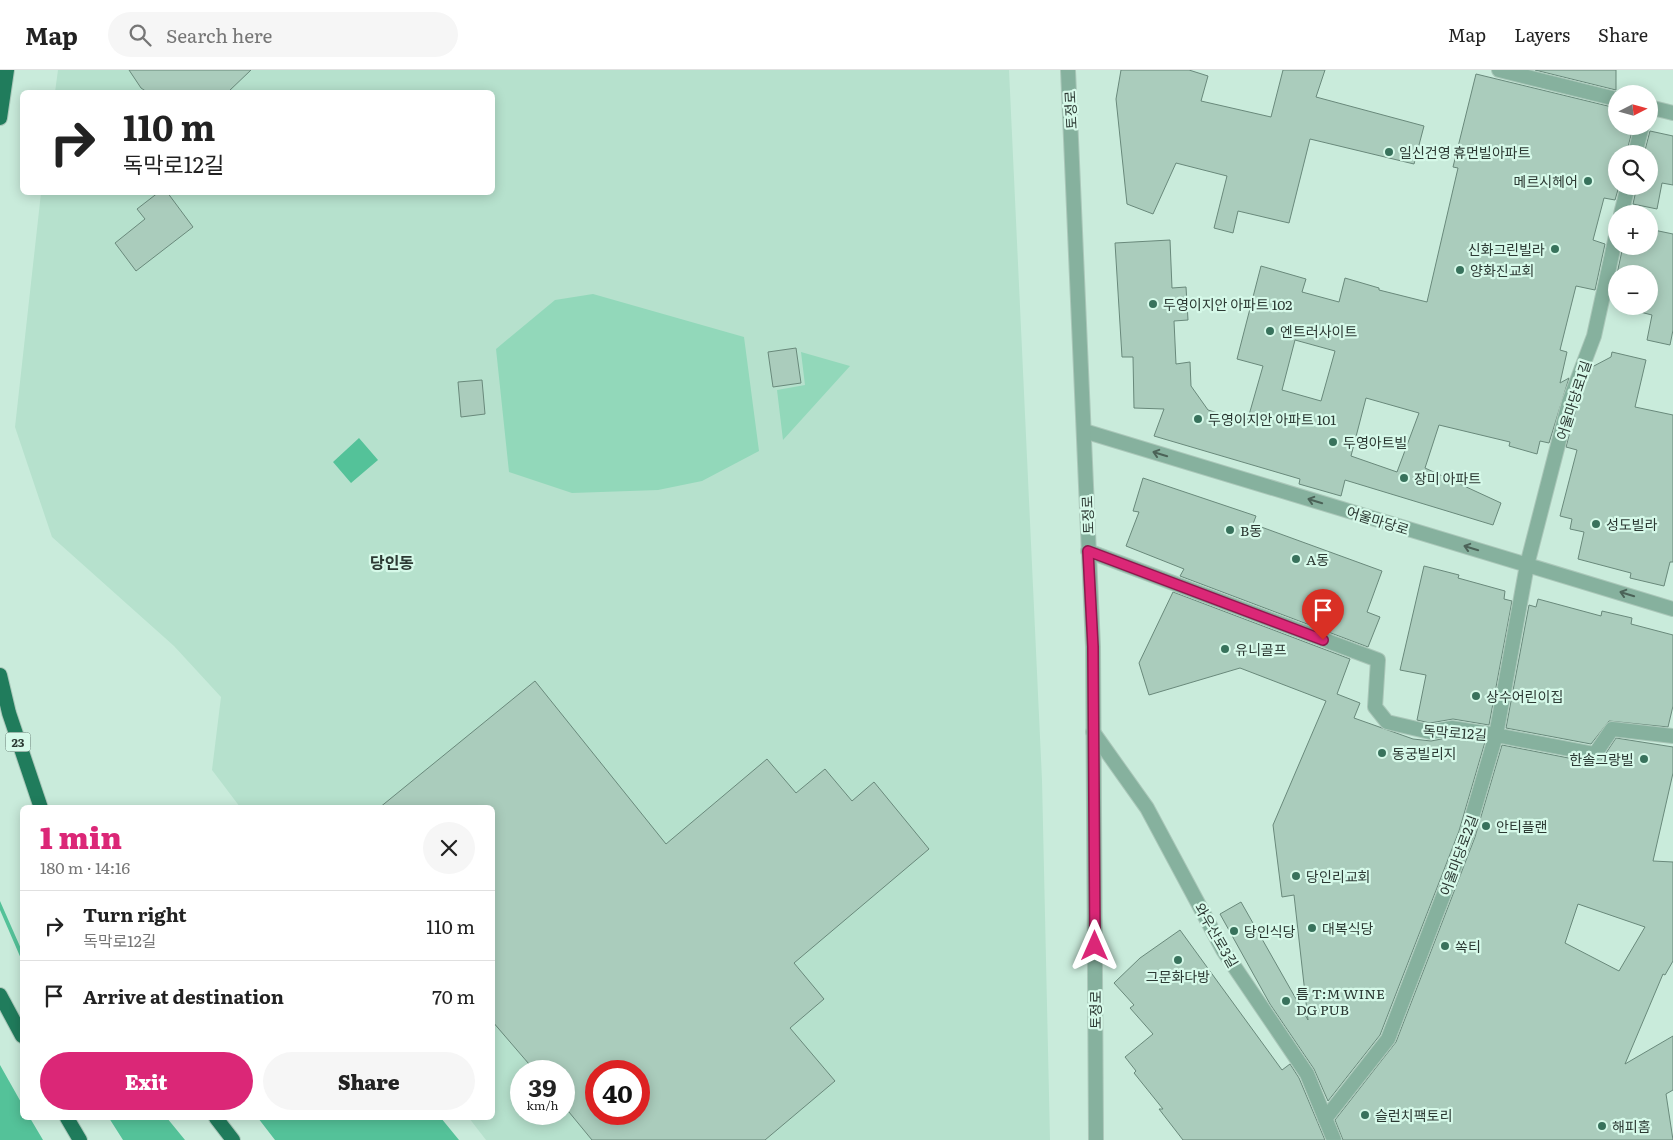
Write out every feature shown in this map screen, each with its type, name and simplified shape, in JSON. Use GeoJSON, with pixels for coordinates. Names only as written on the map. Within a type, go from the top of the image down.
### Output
{"type":"FeatureCollection","features":[{"type":"Feature","properties":{"kind":"highway"},"geometry":{"type":"LineString","coordinates":[[0,118],[7,70]]}},
{"type":"Feature","properties":{"kind":"highway","name":"23"},"geometry":{"type":"LineString","coordinates":[[0,676],[9,712],[40,805]]}},
{"type":"Feature","properties":{"kind":"highway"},"geometry":{"type":"LineString","coordinates":[[0,995],[20,1032]]}},
{"type":"Feature","properties":{"kind":"highway"},"geometry":{"type":"LineString","coordinates":[[69,1120],[80,1140]]}},
{"type":"Feature","properties":{"kind":"highway"},"geometry":{"type":"LineString","coordinates":[[218,1120],[233,1140]]}},
{"type":"Feature","properties":{"kind":"street","name":"토정로"},"geometry":{"type":"LineString","coordinates":[[1068,70],[1093,647],[1096,1140]]}},
{"type":"Feature","properties":{"kind":"street"},"geometry":{"type":"LineString","coordinates":[[1499,70],[1608,97]]}},
{"type":"Feature","properties":{"kind":"street"},"geometry":{"type":"LineString","coordinates":[[1658,109],[1673,113]]}},
{"type":"Feature","properties":{"kind":"street","name":"어울마당로1길"},"geometry":{"type":"LineString","coordinates":[[1527,565],[1569,402],[1594,336],[1612,255]]}},
{"type":"Feature","properties":{"kind":"street","name":"어울마당로"},"geometry":{"type":"LineString","coordinates":[[1084,431],[1673,609]]}},
{"type":"Feature","properties":{"kind":"street","name":"독막로12길"},"geometry":{"type":"LineString","coordinates":[[1088,551],[1378,660],[1375,707],[1387,722],[1430,732],[1452,728],[1496,734],[1596,754],[1612,729],[1673,736]]}},
{"type":"Feature","properties":{"kind":"street","name":"어울마당로2길"},"geometry":{"type":"LineString","coordinates":[[1325,1119],[1388,1039],[1467,834],[1496,734],[1527,565]]}},
{"type":"Feature","properties":{"kind":"street","name":"와우산로3길"},"geometry":{"type":"LineString","coordinates":[[1094,732],[1147,808],[1223,950],[1307,1074],[1334,1140]]}},
{"type":"Feature","properties":{"kind":"shaded area"},"geometry":{"type":"Polygon","coordinates":[[[58,70],[1009,70],[1042,780],[1050,1140],[486,1140],[471,1120],[495,1120],[495,805],[238,805],[212,770],[221,697],[174,646],[52,537],[15,427],[41,195],[495,195],[495,90],[55,90],[58,70]]]}},
{"type":"Feature","properties":{"kind":"shaded area"},"geometry":{"type":"Polygon","coordinates":[[[593,294],[744,337],[759,451],[702,481],[658,490],[572,493],[509,472],[496,349],[555,300],[593,294]]]}},
{"type":"Feature","properties":{"kind":"shaded area"},"geometry":{"type":"Polygon","coordinates":[[[801,352],[850,366],[783,440],[777,390],[805,385],[801,352]]]}},
{"type":"Feature","properties":{"kind":"shaded area"},"geometry":{"type":"Polygon","coordinates":[[[359,438],[378,460],[351,483],[333,462],[359,438]]]}},
{"type":"Feature","properties":{"kind":"shaded area"},"geometry":{"type":"Polygon","coordinates":[[[0,901],[20,946],[20,1120],[443,1120],[459,1140],[0,1140],[0,901]]]}},
{"type":"Feature","properties":{"kind":"pier"},"geometry":{"type":"Polygon","coordinates":[[[0,910],[20,956],[20,1100],[0,1065],[0,910]]]}},
{"type":"Feature","properties":{"kind":"pier"},"geometry":{"type":"Polygon","coordinates":[[[31,1120],[110,1120],[123,1140],[43,1140],[31,1120]]]}},
{"type":"Feature","properties":{"kind":"pier"},"geometry":{"type":"Polygon","coordinates":[[[169,1120],[260,1120],[275,1140],[185,1140],[169,1120]]]}},
{"type":"Feature","properties":{"kind":"building"},"geometry":{"type":"Polygon","coordinates":[[[129,70],[251,70],[230,90],[144,90],[129,70]]]}},
{"type":"Feature","properties":{"kind":"building"},"geometry":{"type":"Polygon","coordinates":[[[1121,70],[1189,70],[1208,76],[1201,101],[1271,117],[1283,70],[1325,70],[1316,97],[1424,126],[1414,164],[1310,139],[1289,223],[1238,211],[1233,233],[1214,228],[1227,176],[1176,163],[1153,214],[1127,204],[1116,99],[1121,70]]]}},
{"type":"Feature","properties":{"kind":"building"},"geometry":{"type":"Polygon","coordinates":[[[1535,70],[1616,70],[1616,85],[1608,85],[1608,88],[1535,70]]]}},
{"type":"Feature","properties":{"kind":"building"},"geometry":{"type":"Polygon","coordinates":[[[1476,74],[1608,106],[1608,135],[1631,135],[1628,145],[1608,145],[1608,195],[1616,195],[1615,200],[1604,198],[1593,240],[1605,244],[1595,290],[1576,286],[1560,350],[1567,352],[1560,383],[1569,378],[1549,443],[1540,441],[1537,454],[1509,446],[1510,442],[1439,425],[1425,468],[1501,503],[1493,525],[1345,480],[1341,496],[1299,484],[1300,479],[1154,436],[1164,409],[1134,408],[1133,357],[1122,357],[1115,243],[1170,240],[1172,288],[1186,287],[1188,320],[1174,321],[1176,364],[1190,362],[1191,386],[1208,410],[1247,422],[1263,366],[1237,359],[1261,266],[1306,279],[1302,292],[1339,302],[1345,278],[1379,288],[1379,290],[1427,302],[1458,168],[1453,167],[1476,74]],[[1295,340],[1282,390],[1321,401],[1335,351],[1295,340]],[[1366,398],[1351,456],[1397,472],[1419,413],[1366,398]]]}},
{"type":"Feature","properties":{"kind":"building"},"geometry":{"type":"Polygon","coordinates":[[[1658,133],[1673,136],[1673,185],[1662,183],[1658,205],[1633,204],[1635,195],[1658,195],[1658,145],[1646,145],[1649,135],[1658,135],[1658,133]]]}},
{"type":"Feature","properties":{"kind":"building"},"geometry":{"type":"Polygon","coordinates":[[[155,195],[169,195],[193,227],[136,271],[115,243],[145,219],[137,209],[155,195]]]}},
{"type":"Feature","properties":{"kind":"building"},"geometry":{"type":"Polygon","coordinates":[[[1658,231],[1673,234],[1673,330],[1670,345],[1647,340],[1652,315],[1658,315],[1658,265],[1619,265],[1621,255],[1658,255],[1658,231]]]}},
{"type":"Feature","properties":{"kind":"building"},"geometry":{"type":"Polygon","coordinates":[[[796,348],[801,383],[773,387],[768,352],[796,348]]]}},
{"type":"Feature","properties":{"kind":"building"},"geometry":{"type":"Polygon","coordinates":[[[1612,352],[1646,360],[1635,407],[1673,415],[1673,562],[1670,562],[1664,586],[1630,578],[1631,573],[1578,559],[1584,532],[1570,529],[1572,519],[1560,516],[1577,450],[1566,447],[1577,405],[1592,367],[1611,357],[1612,352]]]}},
{"type":"Feature","properties":{"kind":"building"},"geometry":{"type":"Polygon","coordinates":[[[482,380],[485,414],[461,417],[458,382],[482,380]]]}},
{"type":"Feature","properties":{"kind":"building"},"geometry":{"type":"Polygon","coordinates":[[[1143,478],[1256,516],[1253,524],[1382,571],[1367,612],[1380,617],[1368,647],[1180,576],[1184,569],[1126,546],[1139,512],[1133,511],[1143,478]]]}},
{"type":"Feature","properties":{"kind":"building"},"geometry":{"type":"Polygon","coordinates":[[[1424,566],[1459,575],[1458,578],[1505,591],[1504,599],[1512,601],[1489,725],[1453,719],[1430,723],[1417,720],[1426,675],[1400,670],[1424,566]]]}},
{"type":"Feature","properties":{"kind":"building"},"geometry":{"type":"Polygon","coordinates":[[[1173,592],[1350,659],[1337,694],[1360,703],[1354,718],[1413,739],[1431,741],[1452,737],[1485,742],[1459,831],[1380,1035],[1328,1101],[1314,1069],[1270,1004],[1220,914],[1241,902],[1308,1020],[1294,895],[1282,897],[1273,825],[1326,701],[1240,668],[1149,695],[1139,663],[1173,592]]]}},
{"type":"Feature","properties":{"kind":"building"},"geometry":{"type":"Polygon","coordinates":[[[1538,599],[1601,616],[1602,611],[1632,618],[1631,624],[1673,635],[1673,706],[1668,727],[1609,721],[1591,744],[1506,728],[1529,605],[1536,607],[1538,599]]]}},
{"type":"Feature","properties":{"kind":"building"},"geometry":{"type":"Polygon","coordinates":[[[535,681],[666,844],[767,759],[796,793],[825,769],[852,801],[874,782],[929,849],[794,963],[824,999],[790,1028],[835,1081],[765,1140],[592,1140],[575,1119],[575,1060],[526,1060],[495,1024],[495,805],[383,805],[535,681]]]}},
{"type":"Feature","properties":{"kind":"building"},"geometry":{"type":"Polygon","coordinates":[[[1616,738],[1673,747],[1673,773],[1653,861],[1673,862],[1673,961],[1665,975],[1663,974],[1625,1064],[1673,1036],[1673,1090],[1666,1094],[1673,1140],[1343,1140],[1335,1120],[1396,1042],[1475,837],[1502,745],[1594,763],[1602,759],[1616,738]],[[1578,904],[1565,943],[1619,971],[1645,927],[1578,904]]]}},
{"type":"Feature","properties":{"kind":"building"},"geometry":{"type":"Polygon","coordinates":[[[1180,930],[1282,1070],[1290,1064],[1299,1078],[1325,1140],[1183,1140],[1159,1109],[1163,1109],[1134,1073],[1136,1071],[1125,1057],[1153,1034],[1130,1008],[1134,1005],[1114,983],[1140,958],[1180,930]]]}},
{"type":"Feature","properties":{"kind":"place","name":"일신건영 휴먼빌아파트"},"geometry":{"type":"Point","coordinates":[1389,152]}},
{"type":"Feature","properties":{"kind":"place","name":"메르시헤어"},"geometry":{"type":"Point","coordinates":[1588,181]}},
{"type":"Feature","properties":{"kind":"place","name":"신화그린빌라"},"geometry":{"type":"Point","coordinates":[1555,249]}},
{"type":"Feature","properties":{"kind":"place","name":"양화진교회"},"geometry":{"type":"Point","coordinates":[1460,270]}},
{"type":"Feature","properties":{"kind":"place","name":"두영이지안 아파트 102"},"geometry":{"type":"Point","coordinates":[1153,304]}},
{"type":"Feature","properties":{"kind":"place","name":"엔트러사이트"},"geometry":{"type":"Point","coordinates":[1270,331]}},
{"type":"Feature","properties":{"kind":"place","name":"두영이지안 아파트 101"},"geometry":{"type":"Point","coordinates":[1198,419]}},
{"type":"Feature","properties":{"kind":"place","name":"두영아트빌"},"geometry":{"type":"Point","coordinates":[1333,442]}},
{"type":"Feature","properties":{"kind":"place","name":"장미 아파트"},"geometry":{"type":"Point","coordinates":[1404,478]}},
{"type":"Feature","properties":{"kind":"place","name":"성도빌라"},"geometry":{"type":"Point","coordinates":[1596,524]}},
{"type":"Feature","properties":{"kind":"place","name":"B동"},"geometry":{"type":"Point","coordinates":[1230,530]}},
{"type":"Feature","properties":{"kind":"place","name":"A동"},"geometry":{"type":"Point","coordinates":[1296,559]}},
{"type":"Feature","properties":{"kind":"place","name":"유니골프"},"geometry":{"type":"Point","coordinates":[1225,649]}},
{"type":"Feature","properties":{"kind":"place","name":"상수어린이집"},"geometry":{"type":"Point","coordinates":[1476,696]}},
{"type":"Feature","properties":{"kind":"place","name":"동궁빌리지"},"geometry":{"type":"Point","coordinates":[1382,753]}},
{"type":"Feature","properties":{"kind":"place","name":"한솔그랑빌"},"geometry":{"type":"Point","coordinates":[1644,759]}},
{"type":"Feature","properties":{"kind":"place","name":"안티플랜"},"geometry":{"type":"Point","coordinates":[1486,826]}},
{"type":"Feature","properties":{"kind":"place","name":"당인리교회"},"geometry":{"type":"Point","coordinates":[1296,876]}},
{"type":"Feature","properties":{"kind":"place","name":"대복식당"},"geometry":{"type":"Point","coordinates":[1312,928]}},
{"type":"Feature","properties":{"kind":"place","name":"당인식당"},"geometry":{"type":"Point","coordinates":[1234,931]}},
{"type":"Feature","properties":{"kind":"place","name":"쏙티"},"geometry":{"type":"Point","coordinates":[1445,946]}},
{"type":"Feature","properties":{"kind":"place","name":"그문화다방"},"geometry":{"type":"Point","coordinates":[1178,960]}},
{"type":"Feature","properties":{"kind":"place","name":"틈 T:M WINE DG PUB"},"geometry":{"type":"Point","coordinates":[1286,1001]}},
{"type":"Feature","properties":{"kind":"place","name":"슬런치팩토리"},"geometry":{"type":"Point","coordinates":[1365,1115]}},
{"type":"Feature","properties":{"kind":"place","name":"해피홈"},"geometry":{"type":"Point","coordinates":[1602,1126]}},
{"type":"Feature","properties":{"kind":"district","name":"당인동"},"geometry":{"type":"Point","coordinates":[392,562]}},
{"type":"Feature","properties":{"kind":"route"},"geometry":{"type":"LineString","coordinates":[[1095,946],[1093,647],[1088,551],[1323,640]]}}]}
